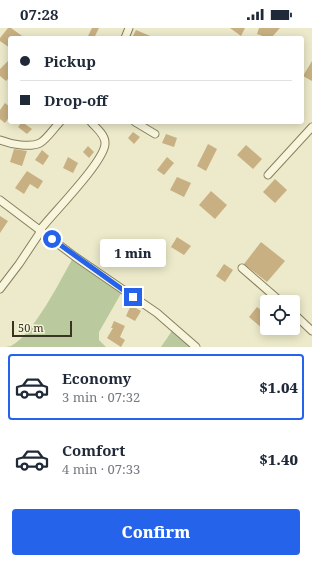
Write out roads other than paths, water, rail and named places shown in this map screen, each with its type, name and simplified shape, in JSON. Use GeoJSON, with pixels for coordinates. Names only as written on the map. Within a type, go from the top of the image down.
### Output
{"type":"FeatureCollection","features":[{"type":"Feature","properties":{"kind":"street"},"geometry":{"type":"LineString","coordinates":[[0,140],[10,144],[31,146],[41,143],[58,124]]}},
{"type":"Feature","properties":{"kind":"street"},"geometry":{"type":"LineString","coordinates":[[0,289],[19,264],[41,230],[93,168],[104,151],[106,143],[101,133],[93,124]]}},
{"type":"Feature","properties":{"kind":"street"},"geometry":{"type":"LineString","coordinates":[[138,124],[155,134]]}},
{"type":"Feature","properties":{"kind":"street"},"geometry":{"type":"LineString","coordinates":[[268,175],[312,127]]}},
{"type":"Feature","properties":{"kind":"street"},"geometry":{"type":"LineString","coordinates":[[0,200],[98,273],[157,313],[196,347]]}},
{"type":"Feature","properties":{"kind":"street"},"geometry":{"type":"LineString","coordinates":[[242,268],[273,295]]}},
{"type":"Feature","properties":{"kind":"street"},"geometry":{"type":"LineString","coordinates":[[300,320],[312,331]]}}]}
